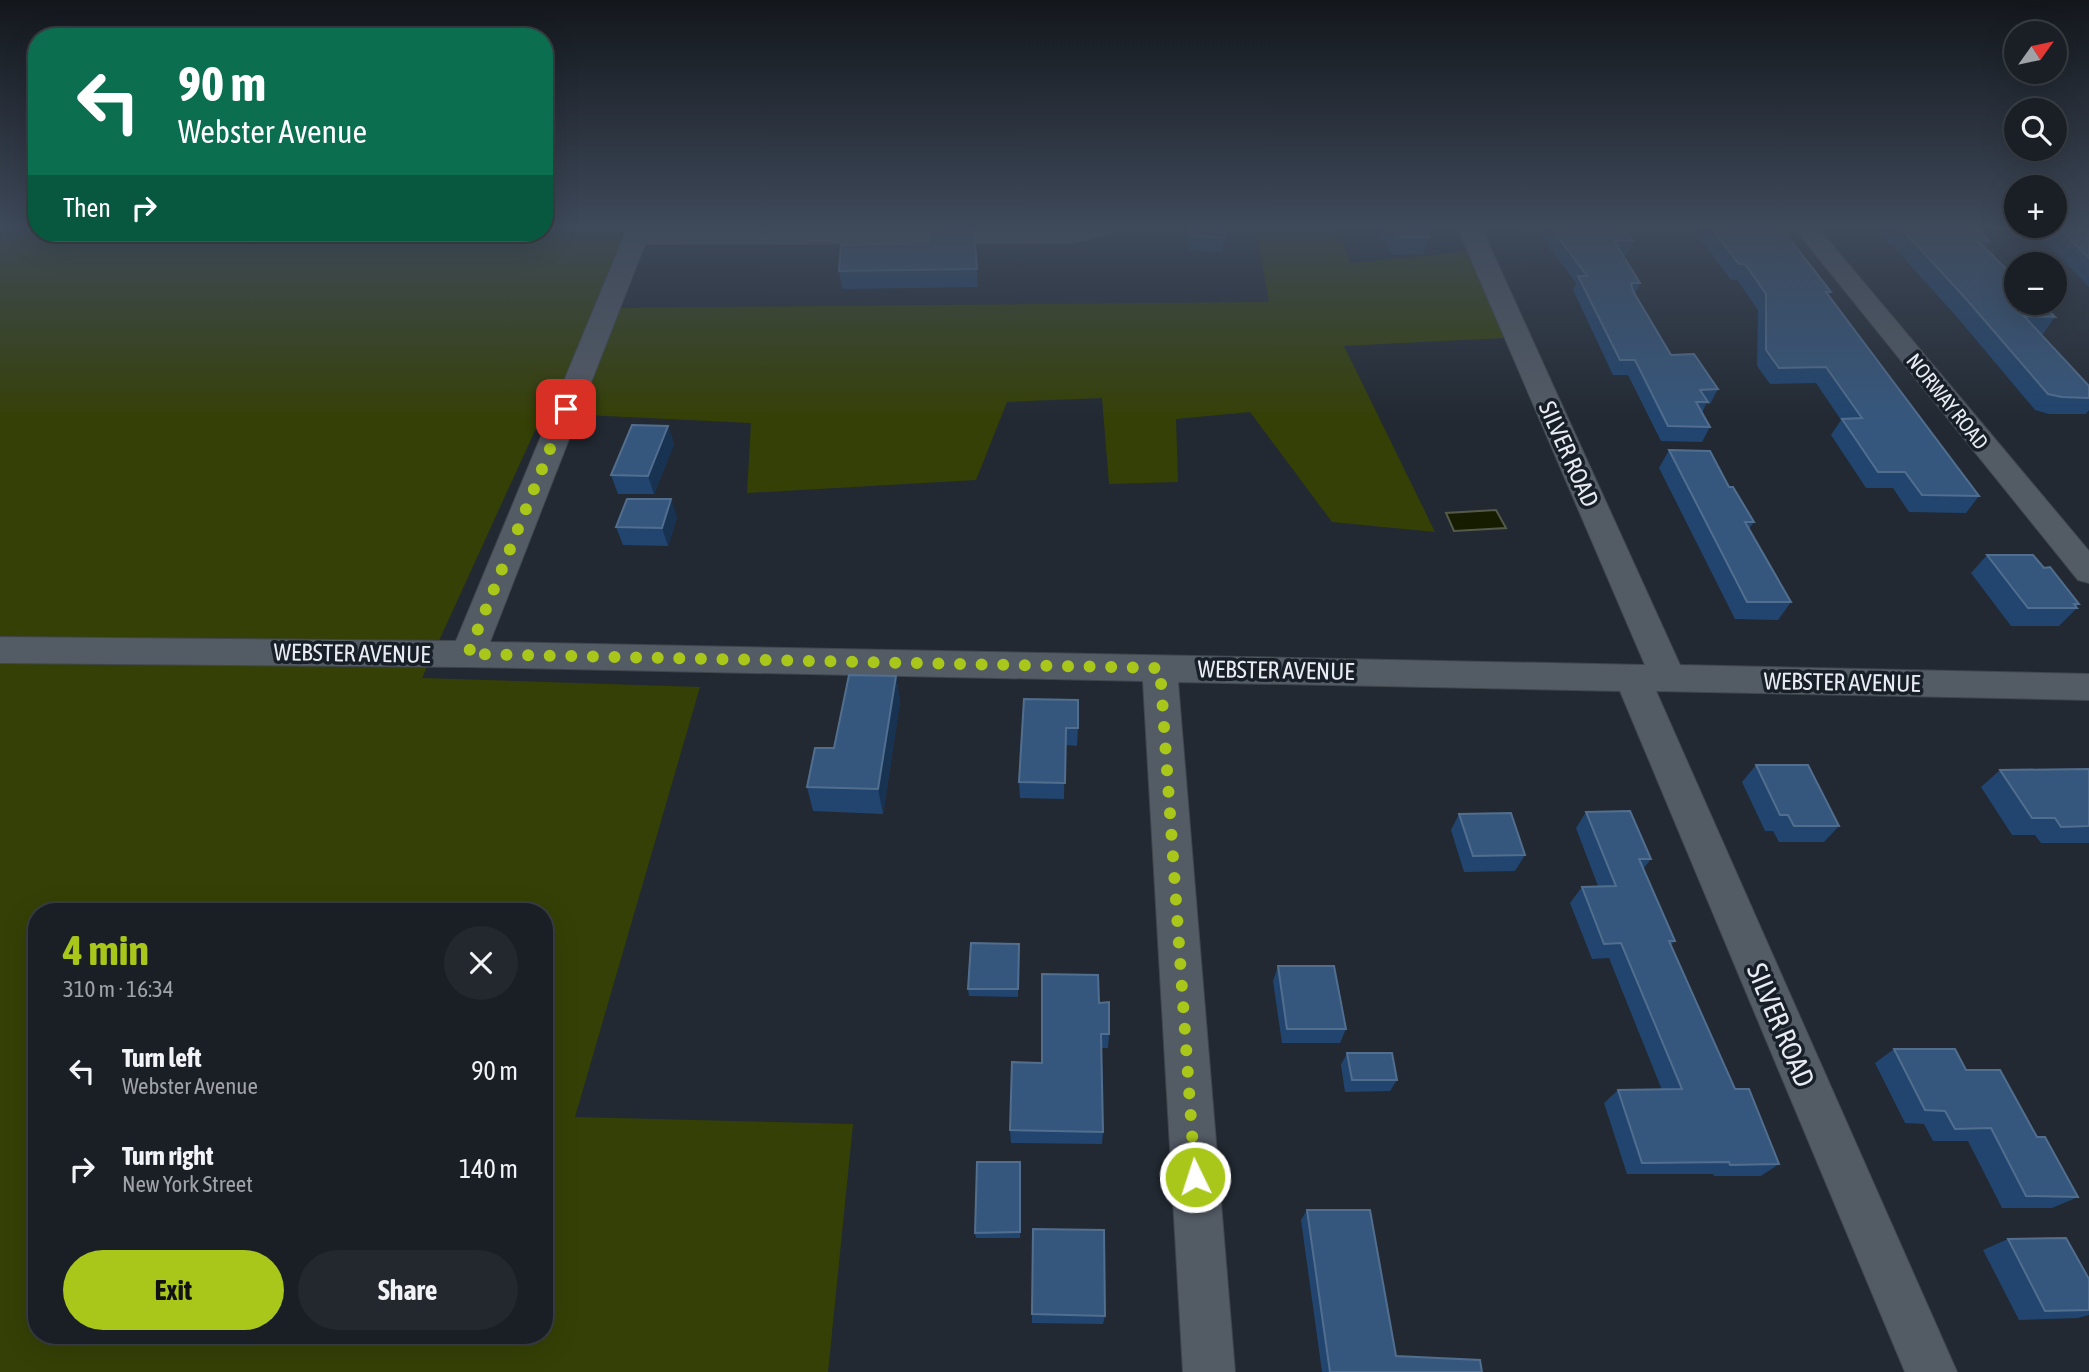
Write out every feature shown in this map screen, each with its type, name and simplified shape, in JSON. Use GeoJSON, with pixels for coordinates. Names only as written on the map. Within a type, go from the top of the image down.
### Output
{"type":"FeatureCollection","features":[{"type":"Feature","properties":{"kind":"street"},"geometry":{"type":"LineString","coordinates":[[468,654],[613,293]]}},
{"type":"Feature","properties":{"kind":"street","name":"SILVER ROAD"},"geometry":{"type":"LineString","coordinates":[[1496,293],[1931,1372]]}},
{"type":"Feature","properties":{"kind":"street","name":"NORWAY ROAD"},"geometry":{"type":"LineString","coordinates":[[1860,293],[2089,572]]}},
{"type":"Feature","properties":{"kind":"street","name":"WEBSTER AVENUE"},"geometry":{"type":"LineString","coordinates":[[0,650],[468,654],[2089,687]]}},
{"type":"Feature","properties":{"kind":"street"},"geometry":{"type":"LineString","coordinates":[[1160,668],[1209,1372]]}},
{"type":"Feature","properties":{"kind":"green space"},"geometry":{"type":"Polygon","coordinates":[[[0,293],[600,293],[593,308],[1269,302],[1267,293],[1488,293],[1504,338],[1344,346],[1435,532],[1332,522],[1250,412],[1176,419],[1178,482],[1109,484],[1102,398],[1007,402],[976,480],[747,493],[751,423],[543,413],[422,678],[700,687],[575,1117],[853,1124],[828,1372],[0,1372],[0,293]]]}},
{"type":"Feature","properties":{"kind":"shaded area"},"geometry":{"type":"Polygon","coordinates":[[[1496,510],[1506,528],[1454,531],[1446,513],[1496,510]]]}},
{"type":"Feature","properties":{"kind":"building"},"geometry":{"type":"Polygon","coordinates":[[[1587,293],[1634,293],[1671,355],[1694,354],[1718,389],[1700,390],[1708,402],[1696,402],[1710,427],[1668,426],[1635,360],[1620,360],[1587,293]]]}},
{"type":"Feature","properties":{"kind":"building"},"geometry":{"type":"Polygon","coordinates":[[[1827,293],[1979,496],[1922,495],[1905,472],[1878,472],[1842,419],[1862,418],[1826,367],[1779,368],[1766,350],[1766,294],[1827,293]]]}},
{"type":"Feature","properties":{"kind":"building"},"geometry":{"type":"Polygon","coordinates":[[[1961,293],[2004,293],[2004,315],[2055,317],[2024,316],[2089,386],[2089,398],[2048,394],[1961,293]]]}},
{"type":"Feature","properties":{"kind":"building"},"geometry":{"type":"Polygon","coordinates":[[[632,425],[668,426],[648,476],[611,475],[632,425]]]}},
{"type":"Feature","properties":{"kind":"building"},"geometry":{"type":"Polygon","coordinates":[[[1669,450],[1710,451],[1729,487],[1733,487],[1754,522],[1745,522],[1791,602],[1747,602],[1669,450]]]}},
{"type":"Feature","properties":{"kind":"building"},"geometry":{"type":"Polygon","coordinates":[[[627,499],[671,499],[662,528],[616,527],[627,499]]]}},
{"type":"Feature","properties":{"kind":"building"},"geometry":{"type":"Polygon","coordinates":[[[1987,555],[2033,555],[2044,568],[2050,567],[2079,604],[2074,604],[2077,608],[2028,608],[1987,555]]]}},
{"type":"Feature","properties":{"kind":"building"},"geometry":{"type":"Polygon","coordinates":[[[849,675],[896,676],[878,789],[807,787],[815,748],[834,748],[849,675]]]}},
{"type":"Feature","properties":{"kind":"building"},"geometry":{"type":"Polygon","coordinates":[[[1024,699],[1078,700],[1078,728],[1066,728],[1065,783],[1019,782],[1024,699]]]}},
{"type":"Feature","properties":{"kind":"building"},"geometry":{"type":"Polygon","coordinates":[[[1756,765],[1808,765],[1839,826],[1794,826],[1788,815],[1780,815],[1756,765]]]}},
{"type":"Feature","properties":{"kind":"building"},"geometry":{"type":"Polygon","coordinates":[[[2089,769],[2089,826],[2061,827],[2055,818],[2032,818],[2000,770],[2089,769]]]}},
{"type":"Feature","properties":{"kind":"building"},"geometry":{"type":"Polygon","coordinates":[[[1630,811],[1651,859],[1639,859],[1675,941],[1669,941],[1735,1089],[1749,1089],[1779,1164],[1642,1163],[1618,1090],[1682,1089],[1621,943],[1604,944],[1582,887],[1616,886],[1586,812],[1630,811]]]}},
{"type":"Feature","properties":{"kind":"building"},"geometry":{"type":"Polygon","coordinates":[[[1511,813],[1525,855],[1473,856],[1459,814],[1511,813]]]}},
{"type":"Feature","properties":{"kind":"building"},"geometry":{"type":"Polygon","coordinates":[[[971,943],[1019,944],[1018,989],[968,989],[971,943]]]}},
{"type":"Feature","properties":{"kind":"building"},"geometry":{"type":"Polygon","coordinates":[[[1278,966],[1334,966],[1346,1029],[1287,1029],[1278,966]]]}},
{"type":"Feature","properties":{"kind":"building"},"geometry":{"type":"Polygon","coordinates":[[[1042,974],[1098,975],[1099,1003],[1109,1002],[1109,1034],[1101,1034],[1103,1132],[1010,1130],[1012,1062],[1042,1063],[1042,974]]]}},
{"type":"Feature","properties":{"kind":"building"},"geometry":{"type":"Polygon","coordinates":[[[1894,1049],[1955,1049],[1966,1070],[2000,1070],[2037,1137],[2045,1137],[2078,1197],[2026,1196],[1991,1128],[1955,1129],[1945,1111],[1925,1110],[1894,1049]]]}},
{"type":"Feature","properties":{"kind":"building"},"geometry":{"type":"Polygon","coordinates":[[[1347,1053],[1392,1053],[1397,1080],[1352,1080],[1347,1053]]]}},
{"type":"Feature","properties":{"kind":"building"},"geometry":{"type":"Polygon","coordinates":[[[977,1162],[1020,1162],[1020,1232],[975,1233],[977,1162]]]}},
{"type":"Feature","properties":{"kind":"building"},"geometry":{"type":"Polygon","coordinates":[[[1307,1210],[1370,1210],[1396,1356],[1480,1360],[1482,1372],[1330,1372],[1307,1210]]]}},
{"type":"Feature","properties":{"kind":"building"},"geometry":{"type":"Polygon","coordinates":[[[1033,1229],[1104,1230],[1105,1316],[1032,1314],[1033,1229]]]}},
{"type":"Feature","properties":{"kind":"building"},"geometry":{"type":"Polygon","coordinates":[[[2066,1238],[2089,1279],[2089,1310],[2045,1311],[2008,1239],[2066,1238]]]}},
{"type":"Feature","properties":{"kind":"route"},"geometry":{"type":"LineString","coordinates":[[566,409],[468,654],[1160,668],[1195,1177]]}}]}
